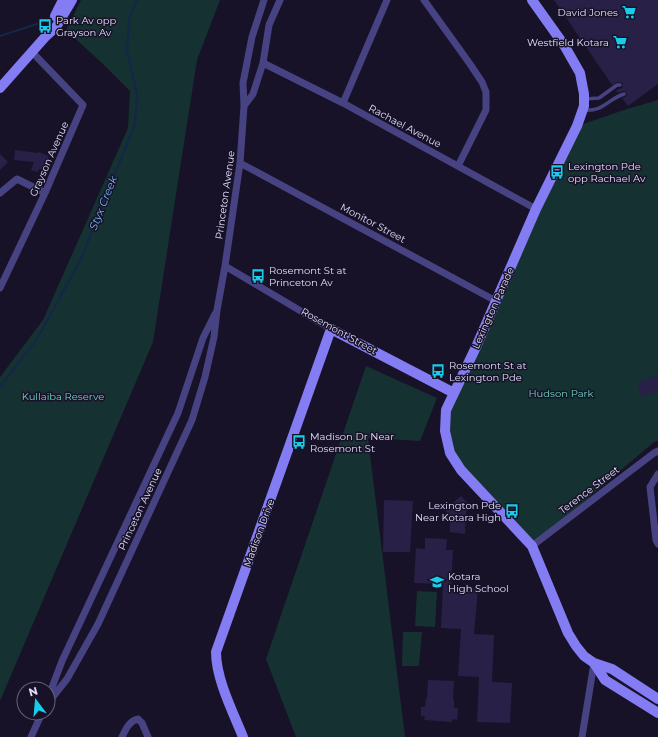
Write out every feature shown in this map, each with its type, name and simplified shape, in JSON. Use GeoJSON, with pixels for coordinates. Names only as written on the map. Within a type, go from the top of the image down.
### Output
{"type":"FeatureCollection","features":[{"type":"Feature","properties":{"kind":"main road"},"geometry":{"type":"LineString","coordinates":[[46,36],[64,0]]}},
{"type":"Feature","properties":{"kind":"main road"},"geometry":{"type":"LineString","coordinates":[[0,88],[46,36],[56,27],[72,0]]}},
{"type":"Feature","properties":{"kind":"main road","name":"Lexington Parade"},"geometry":{"type":"LineString","coordinates":[[532,0],[575,63],[583,83],[584,99],[582,110],[578,126],[536,209],[476,347],[446,410],[445,431],[450,453],[461,470],[532,546],[568,633],[576,646],[584,656],[594,663],[612,669],[658,699]]}},
{"type":"Feature","properties":{"kind":"main road","name":"Rosemont Street"},"geometry":{"type":"LineString","coordinates":[[331,329],[454,393]]}},
{"type":"Feature","properties":{"kind":"main road","name":"Madison Drive"},"geometry":{"type":"LineString","coordinates":[[243,737],[220,677],[216,662],[216,652],[331,329]]}},
{"type":"Feature","properties":{"kind":"main road","name":"Lexington Parade"},"geometry":{"type":"LineString","coordinates":[[594,663],[605,680],[658,713]]}},
{"type":"Feature","properties":{"kind":"street","name":"Princeton Avenue"},"geometry":{"type":"LineString","coordinates":[[56,692],[66,679],[98,624],[192,420],[205,377],[214,337],[240,162],[244,106],[243,83],[252,37],[264,0]]}},
{"type":"Feature","properties":{"kind":"street","name":"Princeton Avenue"},"geometry":{"type":"LineString","coordinates":[[244,106],[253,94],[263,64],[269,25],[280,0]]}},
{"type":"Feature","properties":{"kind":"street"},"geometry":{"type":"LineString","coordinates":[[343,103],[387,0]]}},
{"type":"Feature","properties":{"kind":"street"},"geometry":{"type":"LineString","coordinates":[[425,0],[482,82],[486,92],[486,110],[458,166]]}},
{"type":"Feature","properties":{"kind":"street","name":"Grayson Avenue"},"geometry":{"type":"LineString","coordinates":[[0,288],[45,193],[83,105],[32,52]]}},
{"type":"Feature","properties":{"kind":"street","name":"Rachael Avenue"},"geometry":{"type":"LineString","coordinates":[[263,64],[343,103],[536,209]]}},
{"type":"Feature","properties":{"kind":"street","name":"Monitor Street"},"geometry":{"type":"LineString","coordinates":[[240,162],[496,301]]}},
{"type":"Feature","properties":{"kind":"street"},"geometry":{"type":"LineString","coordinates":[[0,193],[17,179],[45,193]]}},
{"type":"Feature","properties":{"kind":"street","name":"Rosemont Street"},"geometry":{"type":"LineString","coordinates":[[225,266],[331,329]]}},
{"type":"Feature","properties":{"kind":"street","name":"Princeton Avenue"},"geometry":{"type":"LineString","coordinates":[[54,681],[62,661],[178,413],[202,338],[217,310]]}},
{"type":"Feature","properties":{"kind":"street","name":"Terence Street"},"geometry":{"type":"LineString","coordinates":[[532,546],[658,451]]}},
{"type":"Feature","properties":{"kind":"street"},"geometry":{"type":"LineString","coordinates":[[658,474],[650,487],[654,526],[658,544]]}},
{"type":"Feature","properties":{"kind":"street"},"geometry":{"type":"LineString","coordinates":[[582,737],[594,663]]}},
{"type":"Feature","properties":{"kind":"street"},"geometry":{"type":"LineString","coordinates":[[122,737],[130,723],[138,719],[142,723],[148,737]]}},
{"type":"Feature","properties":{"kind":"street"},"geometry":{"type":"LineString","coordinates":[[31,737],[38,721]]}},
{"type":"Feature","properties":{"kind":"lane"},"geometry":{"type":"LineString","coordinates":[[584,99],[599,98],[620,85]]}},
{"type":"Feature","properties":{"kind":"lane"},"geometry":{"type":"LineString","coordinates":[[582,110],[596,110],[624,94]]}},
{"type":"Feature","properties":{"kind":"green space","name":"Kullaiba Reserve"},"geometry":{"type":"Polygon","coordinates":[[[81,0],[220,0],[197,60],[153,342],[0,701],[0,377],[43,320],[128,128],[130,91],[66,30],[81,0]]]}},
{"type":"Feature","properties":{"kind":"green space","name":"Hudson Park"},"geometry":{"type":"Polygon","coordinates":[[[658,100],[658,441],[654,442],[532,546],[450,453],[446,410],[577,126],[658,100]]]}},
{"type":"Feature","properties":{"kind":"green space"},"geometry":{"type":"Polygon","coordinates":[[[366,366],[437,398],[420,441],[368,438],[405,737],[296,737],[266,659],[366,366]]]}},
{"type":"Feature","properties":{"kind":"green space"},"geometry":{"type":"Polygon","coordinates":[[[417,591],[437,592],[435,627],[415,626],[417,591]]]}},
{"type":"Feature","properties":{"kind":"green space"},"geometry":{"type":"Polygon","coordinates":[[[403,632],[422,632],[419,666],[402,666],[403,632]]]}},
{"type":"Feature","properties":{"kind":"building","name":"Westfield Kotara"},"geometry":{"type":"Polygon","coordinates":[[[554,0],[658,0],[658,84],[628,106],[622,98],[627,96],[626,92],[623,91],[618,93],[616,90],[622,88],[623,83],[617,82],[612,85],[554,0]]]}},
{"type":"Feature","properties":{"kind":"building"},"geometry":{"type":"Polygon","coordinates":[[[15,150],[39,152],[49,156],[42,170],[39,169],[38,172],[31,170],[34,162],[14,160],[15,150]]]}},
{"type":"Feature","properties":{"kind":"building"},"geometry":{"type":"Polygon","coordinates":[[[0,154],[8,162],[0,170],[0,154]]]}},
{"type":"Feature","properties":{"kind":"building"},"geometry":{"type":"Polygon","coordinates":[[[658,375],[658,391],[642,397],[637,383],[658,375]]]}},
{"type":"Feature","properties":{"kind":"building"},"geometry":{"type":"Polygon","coordinates":[[[461,496],[473,509],[466,511],[465,534],[450,532],[450,517],[445,510],[461,496]]]}},
{"type":"Feature","properties":{"kind":"building"},"geometry":{"type":"Polygon","coordinates":[[[384,500],[413,501],[410,552],[383,552],[384,500]]]}},
{"type":"Feature","properties":{"kind":"building"},"geometry":{"type":"Polygon","coordinates":[[[425,538],[447,539],[446,550],[453,550],[451,587],[478,589],[474,634],[494,635],[492,682],[512,683],[510,723],[477,722],[479,677],[458,676],[461,629],[441,628],[443,584],[414,583],[416,548],[425,549],[425,538]]]}},
{"type":"Feature","properties":{"kind":"building"},"geometry":{"type":"Polygon","coordinates":[[[428,680],[454,681],[453,699],[454,708],[458,708],[457,720],[453,719],[452,722],[424,720],[425,716],[421,716],[421,707],[425,707],[427,698],[428,680]]]}},
{"type":"Feature","properties":{"kind":"waterway","name":"Styx Creek"},"geometry":{"type":"LineString","coordinates":[[0,387],[37,339],[80,261],[135,124],[137,94],[127,51],[129,20],[137,0]]}},
{"type":"Feature","properties":{"kind":"waterway"},"geometry":{"type":"LineString","coordinates":[[0,36],[43,22]]}},
{"type":"Feature","properties":{"kind":"place","name":"David Jones"},"geometry":{"type":"Point","coordinates":[629,12]}},
{"type":"Feature","properties":{"kind":"place","name":"Park Av opp Grayson Av"},"geometry":{"type":"Point","coordinates":[45,26]}},
{"type":"Feature","properties":{"kind":"place","name":"Westfield Kotara"},"geometry":{"type":"Point","coordinates":[620,42]}},
{"type":"Feature","properties":{"kind":"place","name":"Lexington Pde opp Rachael Av"},"geometry":{"type":"Point","coordinates":[557,172]}},
{"type":"Feature","properties":{"kind":"place","name":"Rosemont St at Princeton Av"},"geometry":{"type":"Point","coordinates":[258,276]}},
{"type":"Feature","properties":{"kind":"place","name":"Rosemont St at Lexington Pde"},"geometry":{"type":"Point","coordinates":[438,371]}},
{"type":"Feature","properties":{"kind":"place","name":"Madison Dr Near Rosemont St"},"geometry":{"type":"Point","coordinates":[299,442]}},
{"type":"Feature","properties":{"kind":"place","name":"Lexington Pde Near Kotara High"},"geometry":{"type":"Point","coordinates":[512,511]}},
{"type":"Feature","properties":{"kind":"place","name":"Kotara High School"},"geometry":{"type":"Point","coordinates":[437,582]}}]}
